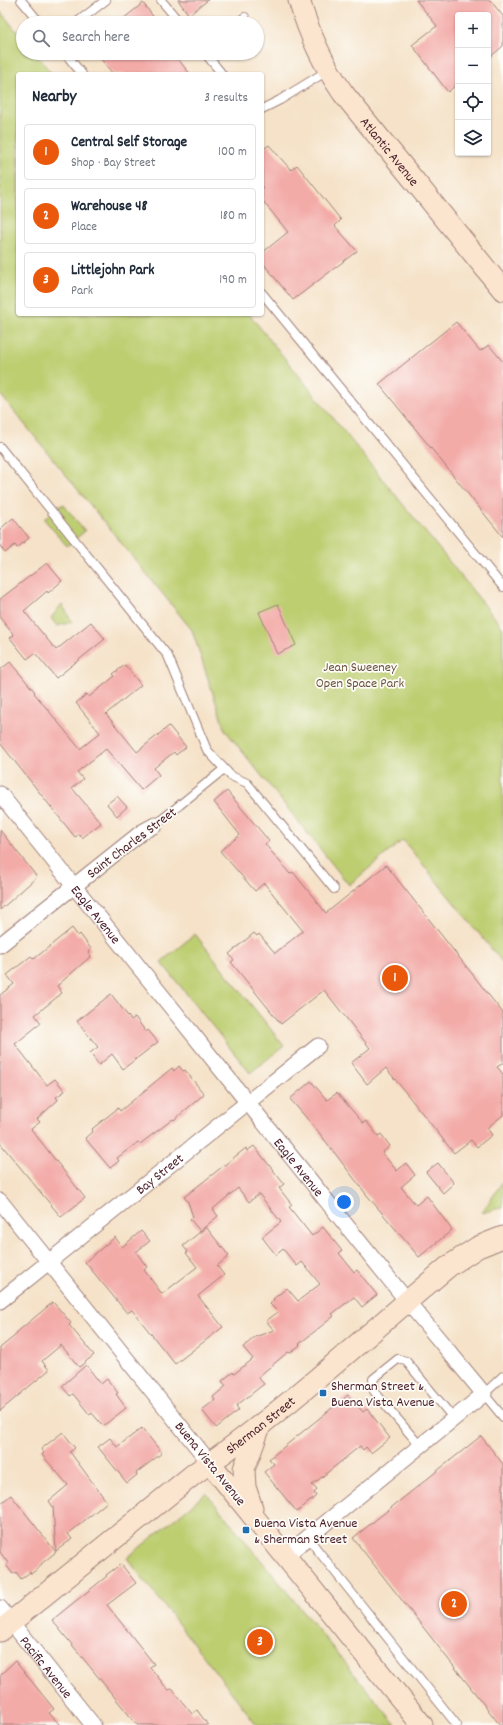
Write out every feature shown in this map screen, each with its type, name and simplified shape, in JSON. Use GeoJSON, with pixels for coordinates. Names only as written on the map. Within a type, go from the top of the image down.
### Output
{"type":"FeatureCollection","features":[{"type":"Feature","properties":{"kind":"street","name":"Atlantic Avenue"},"geometry":{"type":"LineString","coordinates":[[299,0],[315,46],[327,71],[360,116],[503,290]]}},
{"type":"Feature","properties":{"kind":"street","name":"Eagle Avenue"},"geometry":{"type":"LineString","coordinates":[[0,794],[407,1301],[484,1394]]}},
{"type":"Feature","properties":{"kind":"street","name":"Saint Charles Street"},"geometry":{"type":"LineString","coordinates":[[0,945],[142,832],[155,825]]}},
{"type":"Feature","properties":{"kind":"street","name":"Bay Street"},"geometry":{"type":"LineString","coordinates":[[0,1301],[318,1046]]}},
{"type":"Feature","properties":{"kind":"street","name":"Buena Vista Avenue"},"geometry":{"type":"LineString","coordinates":[[0,1201],[422,1725]]}},
{"type":"Feature","properties":{"kind":"street","name":"Sherman Street"},"geometry":{"type":"LineString","coordinates":[[4,1621],[194,1474],[260,1425],[454,1262],[478,1247],[503,1237]]}},
{"type":"Feature","properties":{"kind":"street"},"geometry":{"type":"LineString","coordinates":[[285,1556],[484,1394]]}},
{"type":"Feature","properties":{"kind":"street"},"geometry":{"type":"LineString","coordinates":[[256,1518],[245,1487],[244,1469],[260,1425]]}},
{"type":"Feature","properties":{"kind":"street","name":"Pacific Avenue"},"geometry":{"type":"LineString","coordinates":[[4,1621],[93,1725]]}},
{"type":"Feature","properties":{"kind":"lane"},"geometry":{"type":"LineString","coordinates":[[21,0],[34,16]]}},
{"type":"Feature","properties":{"kind":"lane"},"geometry":{"type":"LineString","coordinates":[[85,16],[106,0]]}},
{"type":"Feature","properties":{"kind":"lane"},"geometry":{"type":"LineString","coordinates":[[161,0],[174,16]]}},
{"type":"Feature","properties":{"kind":"lane"},"geometry":{"type":"LineString","coordinates":[[71,60],[80,72]]}},
{"type":"Feature","properties":{"kind":"lane"},"geometry":{"type":"LineString","coordinates":[[211,60],[220,72]]}},
{"type":"Feature","properties":{"kind":"lane"},"geometry":{"type":"LineString","coordinates":[[264,108],[280,100],[327,71]]}},
{"type":"Feature","properties":{"kind":"lane"},"geometry":{"type":"LineString","coordinates":[[264,295],[503,587]]}},
{"type":"Feature","properties":{"kind":"lane"},"geometry":{"type":"LineString","coordinates":[[0,447],[168,656],[208,750],[231,776],[247,783],[334,889]]}},
{"type":"Feature","properties":{"kind":"lane","name":"Saint Charles Street"},"geometry":{"type":"LineString","coordinates":[[155,825],[224,769]]}},
{"type":"Feature","properties":{"kind":"lane"},"geometry":{"type":"LineString","coordinates":[[420,1446],[374,1391],[373,1379],[398,1359],[406,1361],[454,1418]]}},
{"type":"Feature","properties":{"kind":"lane"},"geometry":{"type":"LineString","coordinates":[[503,1376],[484,1394],[503,1417]]}},
{"type":"Feature","properties":{"kind":"lane"},"geometry":{"type":"LineString","coordinates":[[308,1538],[457,1725]]}},
{"type":"Feature","properties":{"kind":"green space","name":"Jean Sweeney Open Space Park"},"geometry":{"type":"Polygon","coordinates":[[[0,11],[16,30],[16,60],[41,60],[50,72],[16,72],[16,316],[251,316],[503,628],[503,963],[403,840],[349,885],[225,730],[192,630],[0,394],[0,11]]]}},
{"type":"Feature","properties":{"kind":"green space"},"geometry":{"type":"Polygon","coordinates":[[[63,504],[85,531],[67,546],[44,519],[63,504]]]}},
{"type":"Feature","properties":{"kind":"green space"},"geometry":{"type":"Polygon","coordinates":[[[62,604],[72,622],[57,626],[51,618],[62,604]]]}},
{"type":"Feature","properties":{"kind":"green space"},"geometry":{"type":"Polygon","coordinates":[[[195,934],[284,1046],[250,1073],[161,962],[195,934]]]}},
{"type":"Feature","properties":{"kind":"green space"},"geometry":{"type":"Polygon","coordinates":[[[503,1181],[503,1207],[482,1213],[503,1181]]]}},
{"type":"Feature","properties":{"kind":"green space"},"geometry":{"type":"Polygon","coordinates":[[[206,1493],[396,1725],[257,1725],[127,1558],[206,1493]]]}},
{"type":"Feature","properties":{"kind":"building"},"geometry":{"type":"Polygon","coordinates":[[[178,0],[208,0],[189,15],[178,0]]]}},
{"type":"Feature","properties":{"kind":"building"},"geometry":{"type":"Polygon","coordinates":[[[416,0],[490,0],[503,16],[503,46],[491,56],[491,12],[455,12],[455,86],[448,92],[412,45],[437,26],[416,0]]]}},
{"type":"Feature","properties":{"kind":"building"},"geometry":{"type":"Polygon","coordinates":[[[143,3],[153,16],[127,16],[143,3]]]}},
{"type":"Feature","properties":{"kind":"building"},"geometry":{"type":"Polygon","coordinates":[[[102,60],[179,60],[188,72],[111,72],[102,60]]]}},
{"type":"Feature","properties":{"kind":"building"},"geometry":{"type":"Polygon","coordinates":[[[269,145],[291,170],[297,165],[341,220],[335,226],[357,251],[293,300],[264,264],[264,251],[288,232],[264,202],[264,149],[269,145]]]}},
{"type":"Feature","properties":{"kind":"building"},"geometry":{"type":"Polygon","coordinates":[[[456,322],[480,351],[489,345],[503,362],[503,537],[379,384],[456,322]]]}},
{"type":"Feature","properties":{"kind":"building"},"geometry":{"type":"Polygon","coordinates":[[[13,518],[29,538],[17,548],[15,545],[5,553],[0,546],[0,529],[13,518]]]}},
{"type":"Feature","properties":{"kind":"building"},"geometry":{"type":"Polygon","coordinates":[[[47,563],[62,581],[48,593],[47,591],[24,611],[56,650],[91,622],[105,639],[56,678],[35,653],[27,659],[10,638],[14,635],[0,618],[0,599],[47,563]]]}},
{"type":"Feature","properties":{"kind":"building"},"geometry":{"type":"Polygon","coordinates":[[[278,604],[296,645],[277,654],[259,612],[278,604]]]}},
{"type":"Feature","properties":{"kind":"building"},"geometry":{"type":"Polygon","coordinates":[[[10,662],[80,749],[100,733],[76,703],[87,694],[89,697],[115,676],[113,674],[125,665],[141,685],[106,714],[137,752],[169,726],[186,747],[176,755],[174,752],[154,768],[159,775],[141,790],[106,749],[77,772],[83,779],[72,788],[101,823],[82,838],[79,834],[75,837],[0,743],[0,670],[10,662]]]}},
{"type":"Feature","properties":{"kind":"building"},"geometry":{"type":"Polygon","coordinates":[[[227,791],[269,841],[265,844],[290,874],[293,872],[326,913],[386,865],[503,1013],[503,1063],[497,1067],[503,1074],[503,1115],[487,1128],[492,1135],[477,1147],[471,1140],[454,1153],[386,1068],[367,1084],[351,1063],[370,1048],[324,990],[281,1024],[231,962],[234,960],[229,954],[254,933],[257,936],[259,934],[275,953],[303,931],[264,883],[255,891],[220,851],[240,835],[214,802],[227,791]]]}},
{"type":"Feature","properties":{"kind":"building"},"geometry":{"type":"Polygon","coordinates":[[[117,796],[127,807],[117,816],[107,804],[117,796]]]}},
{"type":"Feature","properties":{"kind":"building"},"geometry":{"type":"Polygon","coordinates":[[[0,830],[37,877],[0,910],[0,830]]]}},
{"type":"Feature","properties":{"kind":"building"},"geometry":{"type":"Polygon","coordinates":[[[72,928],[78,936],[80,934],[91,949],[88,952],[91,956],[57,986],[62,993],[35,1015],[41,1023],[15,1044],[47,1085],[55,1079],[65,1091],[56,1097],[58,1100],[37,1119],[40,1122],[31,1129],[85,1198],[61,1217],[0,1143],[0,995],[14,984],[7,975],[31,956],[34,959],[72,928]]]}},
{"type":"Feature","properties":{"kind":"building"},"geometry":{"type":"Polygon","coordinates":[[[111,994],[131,1020],[135,1017],[146,1032],[148,1030],[158,1042],[123,1069],[112,1054],[99,1065],[90,1053],[98,1047],[77,1021],[111,994]]]}},
{"type":"Feature","properties":{"kind":"building"},"geometry":{"type":"Polygon","coordinates":[[[179,1066],[183,1071],[185,1070],[204,1094],[174,1120],[173,1119],[140,1144],[138,1142],[117,1158],[119,1161],[110,1168],[85,1138],[93,1131],[92,1129],[118,1108],[120,1111],[172,1068],[174,1071],[179,1066]]]}},
{"type":"Feature","properties":{"kind":"building"},"geometry":{"type":"Polygon","coordinates":[[[311,1081],[327,1100],[337,1093],[363,1123],[366,1121],[378,1136],[381,1134],[390,1146],[382,1153],[397,1171],[406,1163],[415,1175],[401,1187],[416,1205],[427,1196],[452,1230],[419,1257],[366,1194],[317,1130],[290,1099],[311,1081]]]}},
{"type":"Feature","properties":{"kind":"building"},"geometry":{"type":"Polygon","coordinates":[[[254,1146],[284,1184],[279,1188],[292,1205],[289,1207],[312,1236],[323,1227],[342,1251],[339,1253],[354,1272],[357,1270],[377,1295],[362,1307],[354,1297],[332,1314],[334,1316],[299,1344],[300,1345],[290,1353],[288,1352],[258,1377],[264,1384],[236,1406],[239,1410],[216,1428],[202,1410],[215,1400],[213,1397],[226,1386],[222,1381],[233,1372],[234,1374],[253,1359],[243,1347],[255,1337],[274,1330],[266,1321],[278,1312],[270,1304],[274,1300],[273,1299],[287,1288],[298,1301],[320,1284],[302,1262],[297,1266],[283,1249],[276,1255],[262,1237],[281,1222],[259,1194],[249,1202],[238,1188],[213,1209],[218,1216],[200,1231],[190,1219],[193,1217],[188,1202],[184,1197],[246,1148],[247,1151],[254,1146]]]}},
{"type":"Feature","properties":{"kind":"building"},"geometry":{"type":"Polygon","coordinates":[[[438,1163],[454,1183],[443,1193],[426,1172],[438,1163]]]}},
{"type":"Feature","properties":{"kind":"building"},"geometry":{"type":"Polygon","coordinates":[[[206,1227],[229,1256],[217,1266],[224,1275],[198,1296],[223,1327],[175,1364],[132,1310],[127,1313],[85,1262],[115,1237],[122,1247],[141,1231],[150,1241],[136,1252],[147,1267],[144,1270],[162,1294],[197,1267],[186,1253],[188,1252],[183,1246],[206,1227]]]}},
{"type":"Feature","properties":{"kind":"building"},"geometry":{"type":"Polygon","coordinates":[[[53,1302],[71,1323],[69,1325],[94,1355],[79,1367],[61,1345],[42,1361],[49,1370],[0,1411],[0,1348],[53,1302]]]}},
{"type":"Feature","properties":{"kind":"building"},"geometry":{"type":"Polygon","coordinates":[[[86,1365],[101,1384],[107,1379],[118,1393],[116,1394],[126,1408],[103,1426],[92,1413],[90,1415],[73,1394],[70,1396],[62,1386],[86,1365]]]}},
{"type":"Feature","properties":{"kind":"building"},"geometry":{"type":"Polygon","coordinates":[[[348,1395],[363,1412],[367,1409],[390,1438],[371,1453],[366,1447],[363,1450],[360,1446],[312,1485],[317,1490],[314,1493],[316,1496],[297,1512],[264,1472],[274,1464],[269,1459],[348,1395]]]}},
{"type":"Feature","properties":{"kind":"building"},"geometry":{"type":"Polygon","coordinates":[[[142,1428],[162,1453],[136,1473],[137,1475],[127,1483],[98,1447],[110,1438],[117,1447],[142,1428]]]}},
{"type":"Feature","properties":{"kind":"building"},"geometry":{"type":"Polygon","coordinates":[[[63,1432],[75,1448],[70,1452],[107,1502],[68,1534],[72,1539],[56,1551],[53,1507],[49,1501],[68,1485],[42,1455],[44,1453],[41,1449],[63,1432]]]}},
{"type":"Feature","properties":{"kind":"building"},"geometry":{"type":"Polygon","coordinates":[[[481,1436],[503,1464],[503,1725],[500,1725],[353,1538],[481,1436]]]}},
{"type":"Feature","properties":{"kind":"building"},"geometry":{"type":"Polygon","coordinates":[[[11,1495],[56,1552],[31,1574],[30,1572],[21,1579],[16,1572],[13,1574],[6,1565],[8,1563],[0,1552],[0,1504],[11,1495]]]}},
{"type":"Feature","properties":{"kind":"building"},"geometry":{"type":"Polygon","coordinates":[[[121,1564],[136,1583],[107,1605],[154,1664],[150,1667],[168,1690],[172,1689],[192,1714],[197,1710],[208,1725],[137,1725],[52,1620],[121,1564]]]}},
{"type":"Feature","properties":{"kind":"building"},"geometry":{"type":"Polygon","coordinates":[[[15,1661],[54,1709],[49,1713],[60,1725],[0,1725],[0,1675],[15,1661]]]}},
{"type":"Feature","properties":{"kind":"place","name":"Central Self Storage"},"geometry":{"type":"Point","coordinates":[395,978]}},
{"type":"Feature","properties":{"kind":"place","name":"Sherman Street & Buena Vista Avenue"},"geometry":{"type":"Point","coordinates":[323,1393]}},
{"type":"Feature","properties":{"kind":"place","name":"Buena Vista Avenue & Sherman Street"},"geometry":{"type":"Point","coordinates":[246,1530]}},
{"type":"Feature","properties":{"kind":"place","name":"Warehouse 48"},"geometry":{"type":"Point","coordinates":[454,1604]}},
{"type":"Feature","properties":{"kind":"place","name":"Littlejohn Park"},"geometry":{"type":"Point","coordinates":[260,1642]}}]}
